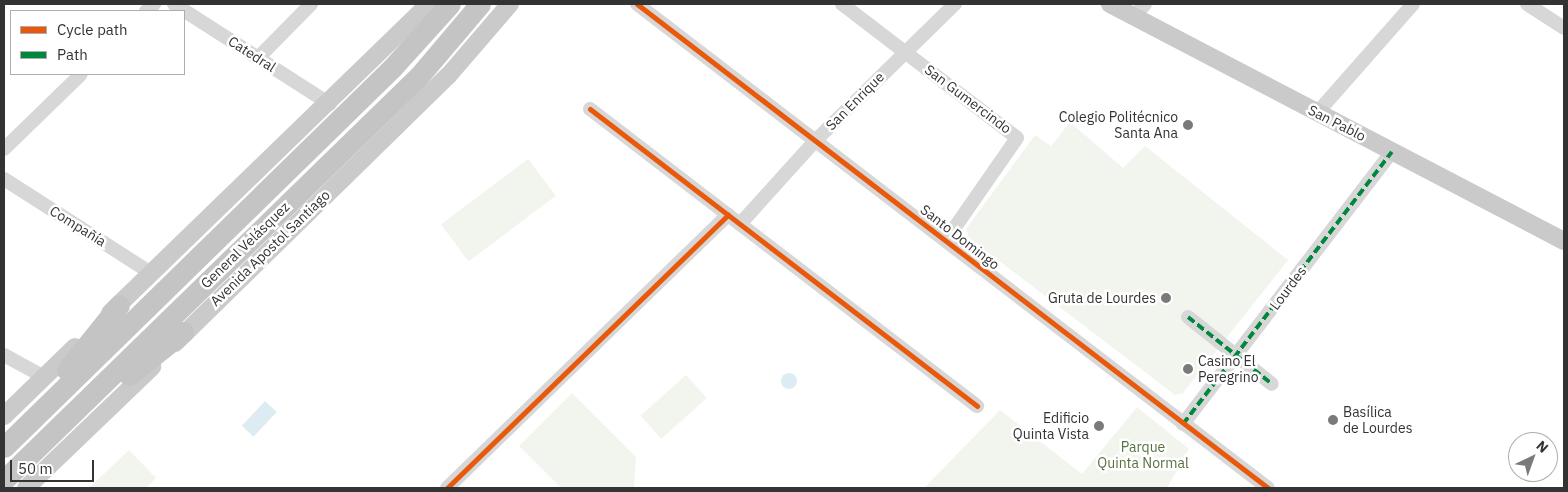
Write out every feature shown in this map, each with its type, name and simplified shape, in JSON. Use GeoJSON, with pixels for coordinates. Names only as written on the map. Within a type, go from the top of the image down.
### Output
{"type":"FeatureCollection","features":[{"type":"Feature","properties":{"kind":"highway","name":"General Velásquez"},"geometry":{"type":"LineString","coordinates":[[4,447],[392,68],[450,4]]}},
{"type":"Feature","properties":{"kind":"highway","name":"General Velásquez"},"geometry":{"type":"LineString","coordinates":[[4,480],[419,76],[480,4]]}},
{"type":"Feature","properties":{"kind":"highway"},"geometry":{"type":"LineString","coordinates":[[30,421],[119,304]]}},
{"type":"Feature","properties":{"kind":"highway"},"geometry":{"type":"LineString","coordinates":[[65,421],[183,332]]}},
{"type":"Feature","properties":{"kind":"main road"},"geometry":{"type":"LineString","coordinates":[[4,416],[151,273],[330,104],[429,4]]}},
{"type":"Feature","properties":{"kind":"main road","name":"Avenida Apostol Santiago"},"geometry":{"type":"LineString","coordinates":[[26,488],[183,332],[448,76],[510,4]]}},
{"type":"Feature","properties":{"kind":"main road","name":"San Pablo"},"geometry":{"type":"LineString","coordinates":[[1110,4],[1139,10],[1317,113],[1564,241]]}},
{"type":"Feature","properties":{"kind":"street"},"geometry":{"type":"LineString","coordinates":[[258,58],[311,4]]}},
{"type":"Feature","properties":{"kind":"street","name":"Santo Domingo"},"geometry":{"type":"LineString","coordinates":[[638,4],[1268,488]]}},
{"type":"Feature","properties":{"kind":"street","name":"San Gumercindo"},"geometry":{"type":"LineString","coordinates":[[842,4],[1017,138],[1017,144],[946,240]]}},
{"type":"Feature","properties":{"kind":"street","name":"San Enrique"},"geometry":{"type":"LineString","coordinates":[[740,224],[815,141],[954,4]]}},
{"type":"Feature","properties":{"kind":"street"},"geometry":{"type":"LineString","coordinates":[[1317,113],[1413,4]]}},
{"type":"Feature","properties":{"kind":"street"},"geometry":{"type":"LineString","coordinates":[[1527,4],[1564,28]]}},
{"type":"Feature","properties":{"kind":"street","name":"Catedral"},"geometry":{"type":"LineString","coordinates":[[185,11],[330,104]]}},
{"type":"Feature","properties":{"kind":"street"},"geometry":{"type":"LineString","coordinates":[[4,149],[80,75]]}},
{"type":"Feature","properties":{"kind":"street"},"geometry":{"type":"LineString","coordinates":[[590,109],[977,406]]}},
{"type":"Feature","properties":{"kind":"street","name":"Lourdes"},"geometry":{"type":"LineString","coordinates":[[1183,424],[1392,152]]}},
{"type":"Feature","properties":{"kind":"street","name":"Compañía"},"geometry":{"type":"LineString","coordinates":[[4,179],[151,273]]}},
{"type":"Feature","properties":{"kind":"street"},"geometry":{"type":"LineString","coordinates":[[446,488],[728,215]]}},
{"type":"Feature","properties":{"kind":"street"},"geometry":{"type":"LineString","coordinates":[[1188,317],[1272,384]]}},
{"type":"Feature","properties":{"kind":"street"},"geometry":{"type":"LineString","coordinates":[[4,355],[44,377]]}},
{"type":"Feature","properties":{"kind":"green space"},"geometry":{"type":"Polygon","coordinates":[[[1070,122],[1123,168],[1145,146],[1288,260],[1183,393],[1175,395],[969,238],[966,229],[1035,135],[1051,146],[1070,122]]]}},
{"type":"Feature","properties":{"kind":"green space"},"geometry":{"type":"Polygon","coordinates":[[[528,159],[556,196],[469,261],[441,225],[528,159]]]}},
{"type":"Feature","properties":{"kind":"green space"},"geometry":{"type":"Polygon","coordinates":[[[686,375],[707,398],[661,439],[641,416],[686,375]]]}},
{"type":"Feature","properties":{"kind":"green space"},"geometry":{"type":"Polygon","coordinates":[[[572,393],[636,457],[634,488],[561,488],[519,446],[572,393]]]}},
{"type":"Feature","properties":{"kind":"green space","name":"Parque Quinta Normal"},"geometry":{"type":"Polygon","coordinates":[[[1137,407],[1189,449],[1167,488],[924,488],[1000,410],[1082,474],[1137,407]]]}},
{"type":"Feature","properties":{"kind":"green space"},"geometry":{"type":"Polygon","coordinates":[[[129,450],[156,478],[146,488],[89,488],[129,450]]]}},
{"type":"Feature","properties":{"kind":"shaded area"},"geometry":{"type":"Polygon","coordinates":[[[789,373],[795,375],[797,381],[795,387],[789,389],[783,387],[781,381],[783,375],[789,373]]]}},
{"type":"Feature","properties":{"kind":"shaded area"},"geometry":{"type":"Polygon","coordinates":[[[265,401],[277,412],[254,437],[242,426],[265,401]]]}},
{"type":"Feature","properties":{"kind":"marked path"},"geometry":{"type":"LineString","coordinates":[[1183,424],[1392,152]]}},
{"type":"Feature","properties":{"kind":"marked path"},"geometry":{"type":"LineString","coordinates":[[1188,317],[1272,384]]}},
{"type":"Feature","properties":{"kind":"cycle path"},"geometry":{"type":"LineString","coordinates":[[637,4],[1268,488]]}},
{"type":"Feature","properties":{"kind":"cycle path"},"geometry":{"type":"LineString","coordinates":[[590,109],[977,406]]}},
{"type":"Feature","properties":{"kind":"cycle path"},"geometry":{"type":"LineString","coordinates":[[447,488],[728,215]]}},
{"type":"Feature","properties":{"kind":"place","name":"Colegio Politécnico Santa Ana"},"geometry":{"type":"Point","coordinates":[1188,125]}},
{"type":"Feature","properties":{"kind":"place","name":"Gruta de Lourdes"},"geometry":{"type":"Point","coordinates":[1166,298]}},
{"type":"Feature","properties":{"kind":"place","name":"Casino El Peregrino"},"geometry":{"type":"Point","coordinates":[1188,369]}},
{"type":"Feature","properties":{"kind":"place","name":"Basílica de Lourdes"},"geometry":{"type":"Point","coordinates":[1333,420]}},
{"type":"Feature","properties":{"kind":"place","name":"Edificio Quinta Vista"},"geometry":{"type":"Point","coordinates":[1099,426]}}]}
